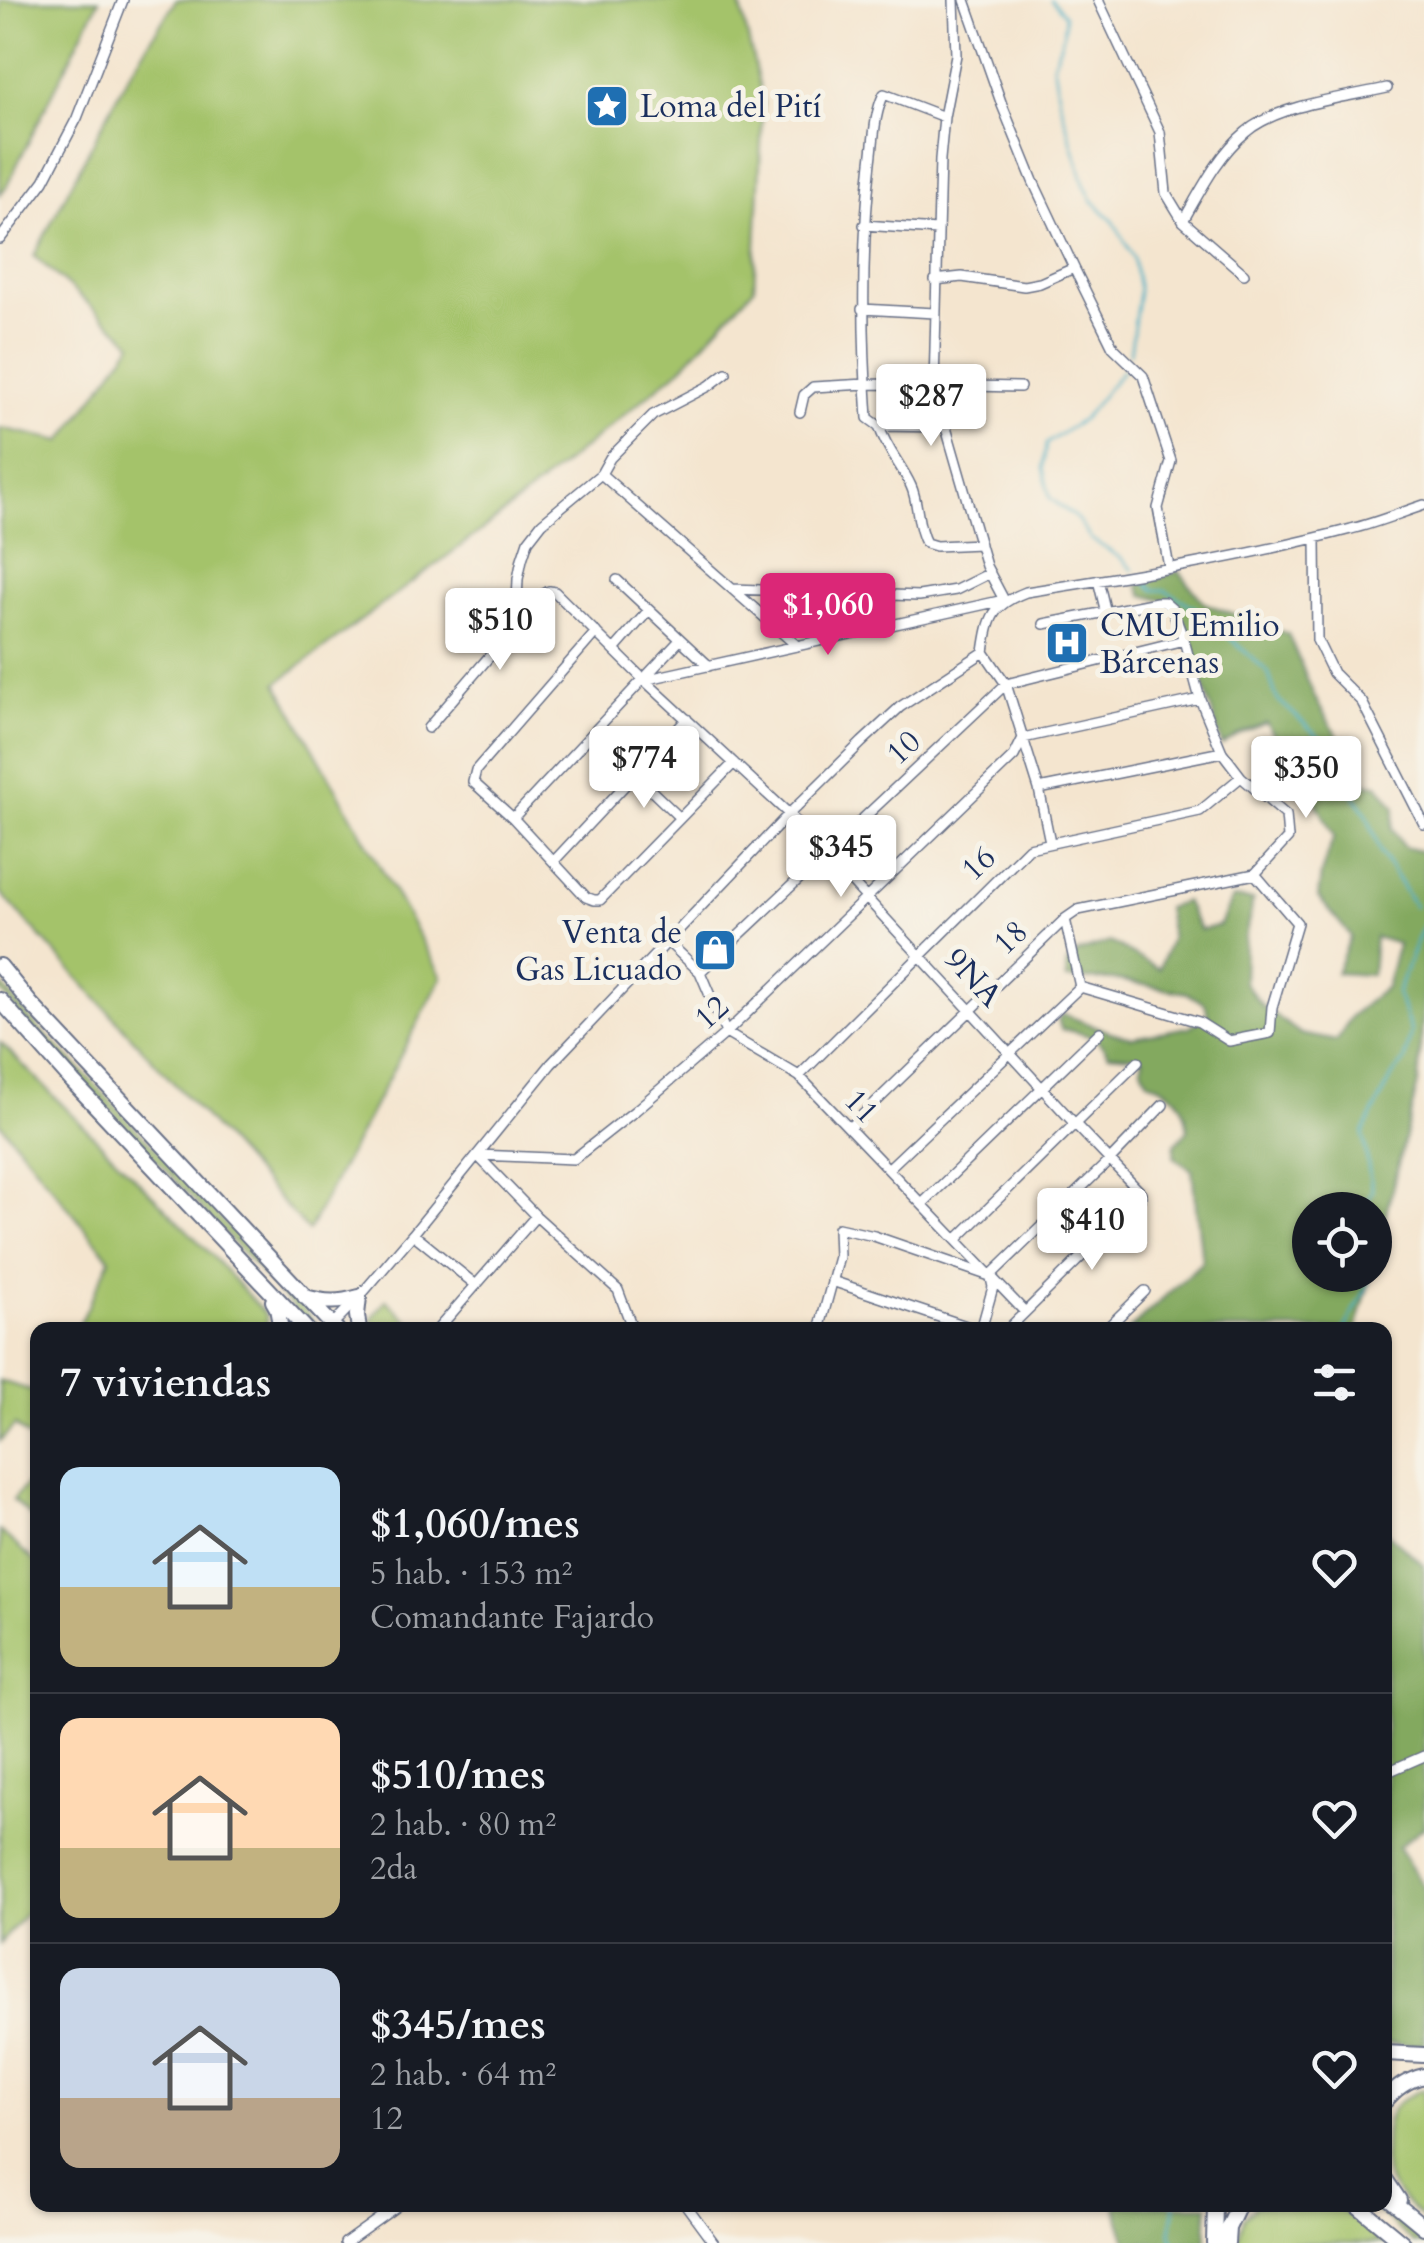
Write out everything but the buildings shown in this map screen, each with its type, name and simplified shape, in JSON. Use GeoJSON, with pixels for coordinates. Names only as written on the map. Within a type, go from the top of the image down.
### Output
{"type":"FeatureCollection","features":[{"type":"Feature","properties":{"kind":"highway"},"geometry":{"type":"LineString","coordinates":[[0,966],[326,1322]]}},
{"type":"Feature","properties":{"kind":"highway"},"geometry":{"type":"LineString","coordinates":[[0,1000],[299,1322]]}},
{"type":"Feature","properties":{"kind":"highway"},"geometry":{"type":"LineString","coordinates":[[266,1287],[280,1322]]}},
{"type":"Feature","properties":{"kind":"highway"},"geometry":{"type":"LineString","coordinates":[[302,1296],[324,1303],[360,1297],[358,1322]]}},
{"type":"Feature","properties":{"kind":"highway"},"geometry":{"type":"LineString","coordinates":[[1392,2053],[1424,2054]]}},
{"type":"Feature","properties":{"kind":"highway"},"geometry":{"type":"LineString","coordinates":[[1392,2092],[1424,2076]]}},
{"type":"Feature","properties":{"kind":"highway"},"geometry":{"type":"LineString","coordinates":[[1392,2190],[1408,2213]]}},
{"type":"Feature","properties":{"kind":"highway"},"geometry":{"type":"LineString","coordinates":[[1392,2200],[1424,2227]]}},
{"type":"Feature","properties":{"kind":"highway"},"geometry":{"type":"LineString","coordinates":[[1214,2243],[1215,2212]]}},
{"type":"Feature","properties":{"kind":"highway"},"geometry":{"type":"LineString","coordinates":[[1227,2243],[1228,2228],[1236,2212]]}},
{"type":"Feature","properties":{"kind":"highway"},"geometry":{"type":"LineString","coordinates":[[1364,2212],[1403,2243]]}},
{"type":"Feature","properties":{"kind":"street"},"geometry":{"type":"LineString","coordinates":[[0,238],[53,166],[77,118],[123,0]]}},
{"type":"Feature","properties":{"kind":"street"},"geometry":{"type":"LineString","coordinates":[[954,0],[956,55],[944,117],[937,230],[934,386],[980,544],[1004,600]]}},
{"type":"Feature","properties":{"kind":"street"},"geometry":{"type":"LineString","coordinates":[[965,0],[1002,106],[1074,268],[1113,347],[1143,376],[1171,461],[1158,508],[1169,567]]}},
{"type":"Feature","properties":{"kind":"street"},"geometry":{"type":"LineString","coordinates":[[1098,0],[1160,132],[1166,193],[1183,221],[1244,274]]}},
{"type":"Feature","properties":{"kind":"street"},"geometry":{"type":"LineString","coordinates":[[1183,221],[1209,176],[1248,129],[1273,115],[1387,88]]}},
{"type":"Feature","properties":{"kind":"street"},"geometry":{"type":"LineString","coordinates":[[944,117],[884,94],[876,121],[864,224],[862,309],[868,418],[880,426],[945,427]]}},
{"type":"Feature","properties":{"kind":"street"},"geometry":{"type":"LineString","coordinates":[[864,224],[937,230]]}},
{"type":"Feature","properties":{"kind":"street"},"geometry":{"type":"LineString","coordinates":[[935,280],[962,277],[1024,286],[1074,268]]}},
{"type":"Feature","properties":{"kind":"street"},"geometry":{"type":"LineString","coordinates":[[862,309],[935,313]]}},
{"type":"Feature","properties":{"kind":"street"},"geometry":{"type":"LineString","coordinates":[[428,728],[516,626],[518,578],[528,541],[561,506],[601,474],[610,458],[653,415],[726,374]]}},
{"type":"Feature","properties":{"kind":"street"},"geometry":{"type":"LineString","coordinates":[[800,412],[804,395],[814,387],[1020,387]]}},
{"type":"Feature","properties":{"kind":"street"},"geometry":{"type":"LineString","coordinates":[[880,426],[889,452],[912,488],[926,542],[936,546],[980,544]]}},
{"type":"Feature","properties":{"kind":"street"},"geometry":{"type":"LineString","coordinates":[[601,474],[796,645]]}},
{"type":"Feature","properties":{"kind":"street"},"geometry":{"type":"LineString","coordinates":[[644,680],[1026,592],[1316,538],[1424,505]]}},
{"type":"Feature","properties":{"kind":"street"},"geometry":{"type":"LineString","coordinates":[[1316,538],[1317,640],[1333,673],[1362,702],[1424,824]]}},
{"type":"Feature","properties":{"kind":"street"},"geometry":{"type":"LineString","coordinates":[[733,589],[919,596],[956,590],[990,573]]}},
{"type":"Feature","properties":{"kind":"street"},"geometry":{"type":"LineString","coordinates":[[617,580],[709,666]]}},
{"type":"Feature","properties":{"kind":"street"},"geometry":{"type":"LineString","coordinates":[[1098,580],[1106,613]]}},
{"type":"Feature","properties":{"kind":"street","name":"9NA"},"geometry":{"type":"LineString","coordinates":[[516,626],[548,591],[555,592],[790,814],[1141,1192],[1025,1312]]}},
{"type":"Feature","properties":{"kind":"street"},"geometry":{"type":"LineString","coordinates":[[1004,600],[988,624],[984,652],[1006,684],[1039,788],[1050,842]]}},
{"type":"Feature","properties":{"kind":"street"},"geometry":{"type":"LineString","coordinates":[[1044,624],[1157,602],[1172,609],[1200,699],[1222,752],[1241,777],[1286,815],[1288,838],[1254,874],[1297,923],[1272,1007],[1270,1033],[1228,1041],[1199,1022],[1080,987]]}},
{"type":"Feature","properties":{"kind":"street"},"geometry":{"type":"LineString","coordinates":[[614,650],[649,610]]}},
{"type":"Feature","properties":{"kind":"street"},"geometry":{"type":"LineString","coordinates":[[596,632],[473,776],[473,782],[513,818],[586,897],[600,900],[734,763]]}},
{"type":"Feature","properties":{"kind":"street"},"geometry":{"type":"LineString","coordinates":[[513,818],[680,640]]}},
{"type":"Feature","properties":{"kind":"street","name":"10"},"geometry":{"type":"LineString","coordinates":[[700,972],[1006,684],[1184,640]]}},
{"type":"Feature","properties":{"kind":"street"},"geometry":{"type":"LineString","coordinates":[[337,1322],[551,1064],[790,814],[900,707],[984,652]]}},
{"type":"Feature","properties":{"kind":"street"},"geometry":{"type":"LineString","coordinates":[[1023,738],[1200,699]]}},
{"type":"Feature","properties":{"kind":"street"},"geometry":{"type":"LineString","coordinates":[[554,861],[688,719]]}},
{"type":"Feature","properties":{"kind":"street","name":"12"},"geometry":{"type":"LineString","coordinates":[[477,1155],[574,1160],[726,1033],[1014,756],[1023,738]]}},
{"type":"Feature","properties":{"kind":"street"},"geometry":{"type":"LineString","coordinates":[[1039,788],[1222,752]]}},
{"type":"Feature","properties":{"kind":"street"},"geometry":{"type":"LineString","coordinates":[[636,776],[680,818]]}},
{"type":"Feature","properties":{"kind":"street","name":"16"},"geometry":{"type":"LineString","coordinates":[[799,1076],[1029,848],[1200,812],[1241,777]]}},
{"type":"Feature","properties":{"kind":"street","name":"18"},"geometry":{"type":"LineString","coordinates":[[849,1128],[1078,910],[1254,874]]}},
{"type":"Feature","properties":{"kind":"street"},"geometry":{"type":"LineString","coordinates":[[1065,919],[1080,987]]}},
{"type":"Feature","properties":{"kind":"street"},"geometry":{"type":"LineString","coordinates":[[667,942],[700,972],[726,1033]]}},
{"type":"Feature","properties":{"kind":"street"},"geometry":{"type":"LineString","coordinates":[[888,1169],[1080,987]]}},
{"type":"Feature","properties":{"kind":"street"},"geometry":{"type":"LineString","coordinates":[[922,1204],[1100,1032]]}},
{"type":"Feature","properties":{"kind":"street","name":"11"},"geometry":{"type":"LineString","coordinates":[[726,1033],[799,1076],[1025,1312]]}},
{"type":"Feature","properties":{"kind":"street"},"geometry":{"type":"LineString","coordinates":[[956,1240],[1138,1062]]}},
{"type":"Feature","properties":{"kind":"street"},"geometry":{"type":"LineString","coordinates":[[990,1276],[1163,1105]]}},
{"type":"Feature","properties":{"kind":"street"},"geometry":{"type":"LineString","coordinates":[[477,1155],[536,1216],[618,1290],[630,1322]]}},
{"type":"Feature","properties":{"kind":"street"},"geometry":{"type":"LineString","coordinates":[[444,1322],[536,1216]]}},
{"type":"Feature","properties":{"kind":"street"},"geometry":{"type":"LineString","coordinates":[[820,1322],[839,1257],[838,1228],[874,1236],[990,1276]]}},
{"type":"Feature","properties":{"kind":"street"},"geometry":{"type":"LineString","coordinates":[[413,1234],[476,1285]]}},
{"type":"Feature","properties":{"kind":"street"},"geometry":{"type":"LineString","coordinates":[[982,1322],[993,1286],[990,1276]]}},
{"type":"Feature","properties":{"kind":"street"},"geometry":{"type":"LineString","coordinates":[[832,1281],[955,1322]]}},
{"type":"Feature","properties":{"kind":"street"},"geometry":{"type":"LineString","coordinates":[[1113,1322],[1145,1291]]}},
{"type":"Feature","properties":{"kind":"street"},"geometry":{"type":"LineString","coordinates":[[1015,1322],[1025,1312]]}},
{"type":"Feature","properties":{"kind":"street"},"geometry":{"type":"LineString","coordinates":[[1392,1771],[1424,1756]]}},
{"type":"Feature","properties":{"kind":"street"},"geometry":{"type":"LineString","coordinates":[[345,2243],[388,2212]]}},
{"type":"Feature","properties":{"kind":"street"},"geometry":{"type":"LineString","coordinates":[[691,2212],[714,2243]]}},
{"type":"Feature","properties":{"kind":"green space"},"geometry":{"type":"Polygon","coordinates":[[[0,0],[99,0],[0,194],[0,0]]]}},
{"type":"Feature","properties":{"kind":"green space"},"geometry":{"type":"Polygon","coordinates":[[[176,0],[739,0],[763,101],[754,288],[680,369],[494,521],[277,683],[442,977],[308,1231],[0,892],[0,428],[62,441],[133,343],[34,256],[127,77],[176,0]]]}},
{"type":"Feature","properties":{"kind":"green space"},"geometry":{"type":"Polygon","coordinates":[[[1179,571],[1204,603],[1288,634],[1316,700],[1366,784],[1378,784],[1395,807],[1392,828],[1404,847],[1424,852],[1424,998],[1418,1084],[1391,1192],[1292,1192],[1292,1292],[1366,1292],[1358,1322],[1138,1322],[1202,1262],[1192,1170],[1174,1157],[1175,1144],[1188,1130],[1187,1120],[1177,1098],[1148,1081],[1141,1067],[1143,1059],[1108,1054],[1094,1039],[1061,1029],[1058,1019],[1063,1014],[1132,1037],[1189,1027],[1208,1015],[1205,1004],[1187,993],[1118,980],[1066,979],[1067,963],[1079,952],[1110,942],[1159,969],[1171,937],[1166,908],[1185,901],[1200,930],[1220,925],[1232,898],[1253,900],[1245,938],[1244,982],[1262,1006],[1301,1034],[1337,1041],[1351,1016],[1386,987],[1398,944],[1375,937],[1372,975],[1336,973],[1351,936],[1318,897],[1334,836],[1304,780],[1266,723],[1222,745],[1182,615],[1166,601],[1143,595],[1138,585],[1179,571]]]}},
{"type":"Feature","properties":{"kind":"green space"},"geometry":{"type":"Polygon","coordinates":[[[0,983],[314,1322],[306,1322],[35,1033],[0,990],[0,983]]]}},
{"type":"Feature","properties":{"kind":"green space"},"geometry":{"type":"Polygon","coordinates":[[[0,1042],[204,1247],[266,1315],[267,1322],[81,1322],[110,1259],[0,1123],[0,1042]]]}},
{"type":"Feature","properties":{"kind":"green space"},"geometry":{"type":"Polygon","coordinates":[[[386,1300],[410,1322],[372,1322],[386,1300]]]}},
{"type":"Feature","properties":{"kind":"green space"},"geometry":{"type":"Polygon","coordinates":[[[0,1381],[30,1390],[30,1438],[15,1425],[0,1441],[0,1381]]]}},
{"type":"Feature","properties":{"kind":"green space"},"geometry":{"type":"Polygon","coordinates":[[[30,1480],[30,1516],[13,1500],[30,1480]]]}},
{"type":"Feature","properties":{"kind":"green space"},"geometry":{"type":"Polygon","coordinates":[[[0,1531],[30,1557],[30,1908],[0,1944],[0,1531]]]}},
{"type":"Feature","properties":{"kind":"green space"},"geometry":{"type":"Polygon","coordinates":[[[1392,1537],[1424,1565],[1424,1827],[1398,1847],[1424,1887],[1424,2046],[1392,2044],[1392,1537]]]}},
{"type":"Feature","properties":{"kind":"green space"},"geometry":{"type":"Polygon","coordinates":[[[1424,2089],[1424,2220],[1392,2186],[1392,2110],[1404,2098],[1424,2089]]]}},
{"type":"Feature","properties":{"kind":"green space"},"geometry":{"type":"Polygon","coordinates":[[[1117,2212],[1208,2212],[1206,2243],[1127,2243],[1117,2212]]]}},
{"type":"Feature","properties":{"kind":"green space"},"geometry":{"type":"Polygon","coordinates":[[[1250,2212],[1344,2212],[1382,2243],[1237,2243],[1250,2212]]]}},
{"type":"Feature","properties":{"kind":"green space"},"geometry":{"type":"Polygon","coordinates":[[[1378,2212],[1387,2212],[1424,2243],[1414,2243],[1378,2212]]]}},
{"type":"Feature","properties":{"kind":"waterway"},"geometry":{"type":"LineString","coordinates":[[1051,0],[1065,15],[1063,37],[1053,64],[1084,184],[1092,200],[1114,222],[1133,257],[1139,291],[1130,353]]}},
{"type":"Feature","properties":{"kind":"waterway"},"geometry":{"type":"LineString","coordinates":[[1123,370],[1083,419],[1046,444],[1043,468],[1050,498],[1077,519],[1091,539],[1133,570]]}},
{"type":"Feature","properties":{"kind":"waterway"},"geometry":{"type":"LineString","coordinates":[[1142,579],[1154,590],[1165,590],[1196,608],[1268,672],[1277,699],[1323,740],[1367,815],[1380,851],[1415,907]]}},
{"type":"Feature","properties":{"kind":"waterway"},"geometry":{"type":"LineString","coordinates":[[1372,1192],[1363,1133],[1393,1075],[1405,1061],[1411,1031],[1397,993],[1424,923]]}},
{"type":"Feature","properties":{"kind":"waterway"},"geometry":{"type":"LineString","coordinates":[[1348,1322],[1364,1292]]}},
{"type":"Feature","properties":{"kind":"waterway"},"geometry":{"type":"LineString","coordinates":[[1173,2243],[1174,2212]]}},
{"type":"Feature","properties":{"kind":"place","name":"Loma del Pití"},"geometry":{"type":"Point","coordinates":[607,106]}},
{"type":"Feature","properties":{"kind":"place","name":"CMU Emilio Bárcenas"},"geometry":{"type":"Point","coordinates":[1067,643]}},
{"type":"Feature","properties":{"kind":"place","name":"Venta de Gas Licuado"},"geometry":{"type":"Point","coordinates":[715,950]}}]}
